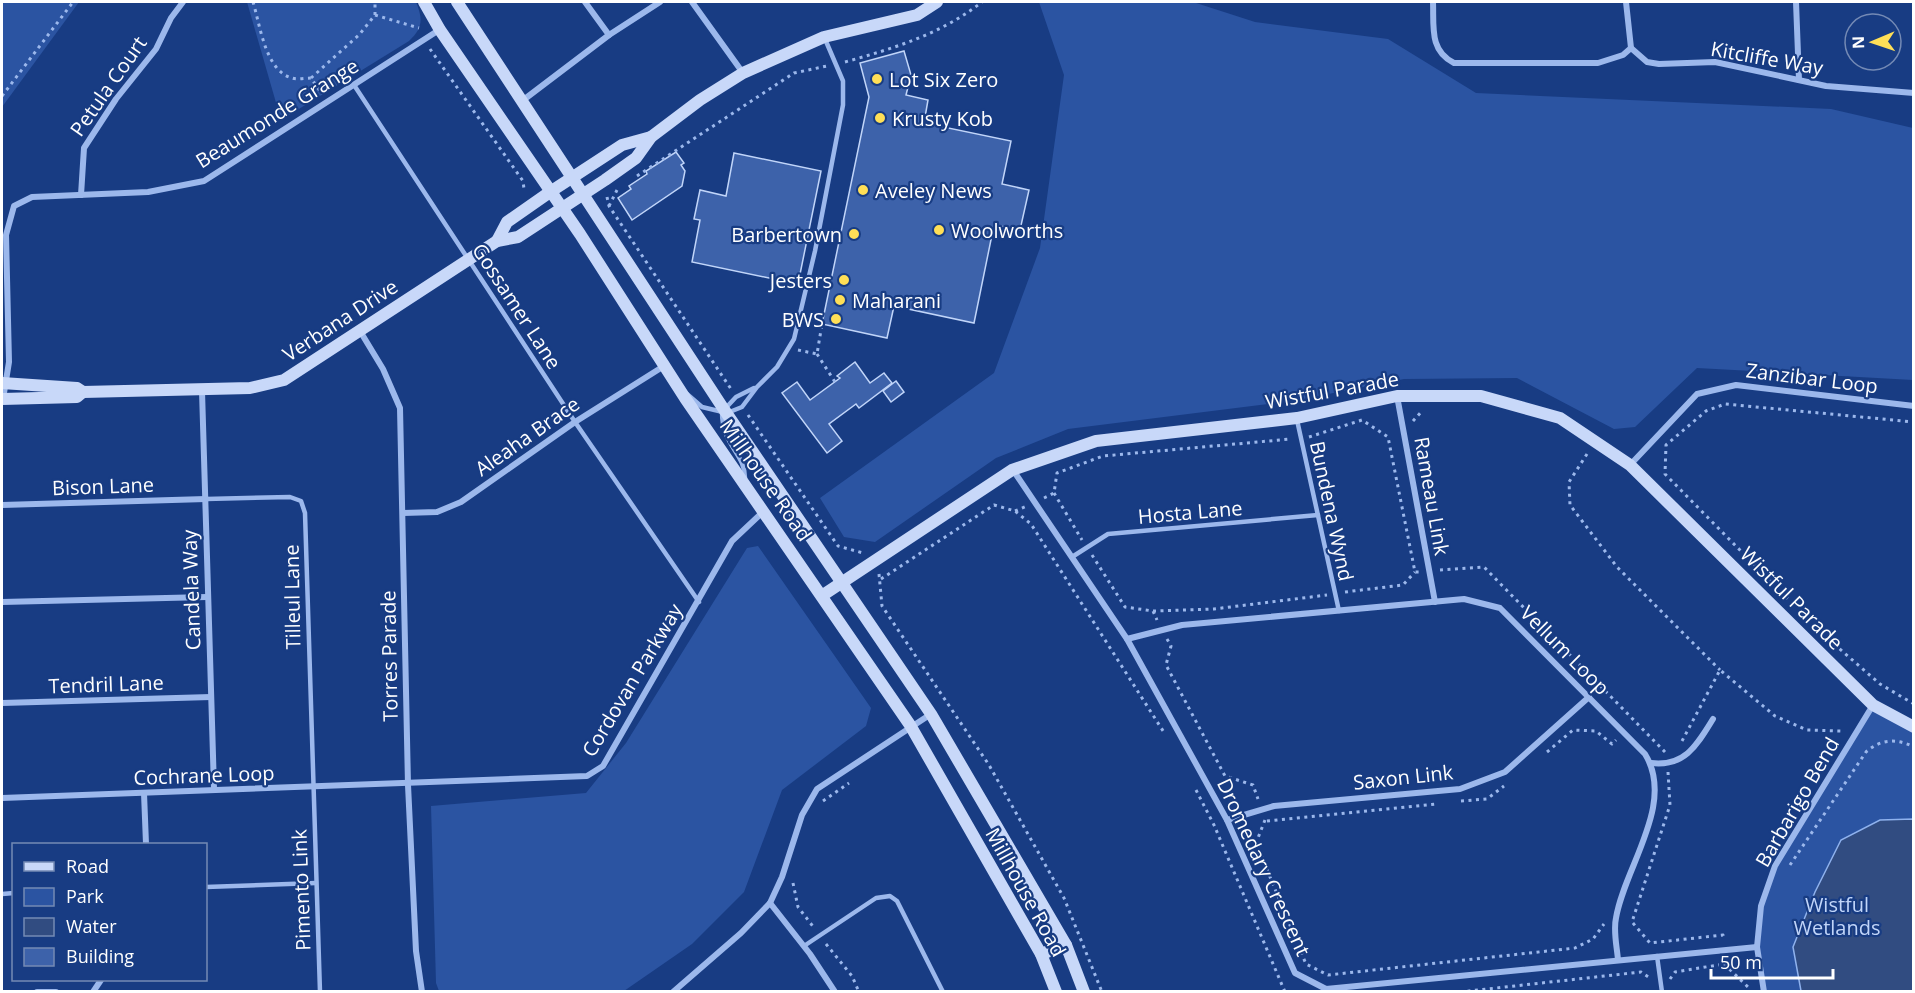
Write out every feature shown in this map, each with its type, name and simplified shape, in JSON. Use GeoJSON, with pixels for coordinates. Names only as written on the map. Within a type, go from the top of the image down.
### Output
{"type":"FeatureCollection","features":[{"type":"Feature","properties":{"kind":"street","name":"Petula Court"},"geometry":{"type":"LineString","coordinates":[[81,195],[84,148],[117,99],[156,49],[171,18],[183,2]]}},
{"type":"Feature","properties":{"kind":"street","name":"Millhouse Road"},"geometry":{"type":"LineString","coordinates":[[424,2],[440,30],[562,208],[680,391],[823,596],[910,726],[1041,954],[1056,992]]}},
{"type":"Feature","properties":{"kind":"street","name":"Millhouse Road"},"geometry":{"type":"LineString","coordinates":[[457,2],[724,411],[931,714],[1066,945],[1084,992]]}},
{"type":"Feature","properties":{"kind":"street"},"geometry":{"type":"LineString","coordinates":[[585,2],[609,35]]}},
{"type":"Feature","properties":{"kind":"street"},"geometry":{"type":"LineString","coordinates":[[521,101],[609,35],[660,2]]}},
{"type":"Feature","properties":{"kind":"street"},"geometry":{"type":"LineString","coordinates":[[692,2],[743,73]]}},
{"type":"Feature","properties":{"kind":"street"},"geometry":{"type":"LineString","coordinates":[[651,137],[700,100],[743,73],[824,37],[917,15],[937,2]]}},
{"type":"Feature","properties":{"kind":"street"},"geometry":{"type":"LineString","coordinates":[[1433,2],[1436,47],[1443,58],[1454,63],[1598,63],[1623,56],[1631,48],[1626,2]]}},
{"type":"Feature","properties":{"kind":"street"},"geometry":{"type":"LineString","coordinates":[[1796,2],[1800,80]]}},
{"type":"Feature","properties":{"kind":"street","name":"Beaumonde Grange"},"geometry":{"type":"LineString","coordinates":[[2,400],[9,362],[6,235],[14,206],[32,197],[148,192],[204,181],[440,30]]}},
{"type":"Feature","properties":{"kind":"street","name":"Kitcliffe Way"},"geometry":{"type":"LineString","coordinates":[[1631,48],[1647,62],[1659,64],[1715,62],[1826,86],[1914,93]]}},
{"type":"Feature","properties":{"kind":"street","name":"Verbana Drive"},"geometry":{"type":"LineString","coordinates":[[497,241],[507,222],[550,192],[622,145],[651,137]]}},
{"type":"Feature","properties":{"kind":"street","name":"Verbana Drive"},"geometry":{"type":"LineString","coordinates":[[4,384],[77,388],[83,392],[202,391],[250,388],[284,380],[497,241],[518,237],[562,208],[636,158],[651,137]]}},
{"type":"Feature","properties":{"kind":"street","name":"Torres Parade"},"geometry":{"type":"LineString","coordinates":[[360,330],[383,369],[400,408],[408,784],[416,951],[422,992]]}},
{"type":"Feature","properties":{"kind":"street","name":"Aleaha Brace"},"geometry":{"type":"LineString","coordinates":[[403,513],[437,512],[461,502],[575,422],[664,366]]}},
{"type":"Feature","properties":{"kind":"street","name":"Zanzibar Loop"},"geometry":{"type":"LineString","coordinates":[[1630,465],[1697,394],[1736,385],[1914,406]]}},
{"type":"Feature","properties":{"kind":"street","name":"Candela Way"},"geometry":{"type":"LineString","coordinates":[[202,391],[214,789]]}},
{"type":"Feature","properties":{"kind":"street","name":"Verbana Drive"},"geometry":{"type":"LineString","coordinates":[[2,400],[77,397],[83,392]]}},
{"type":"Feature","properties":{"kind":"street","name":"Wistful Parade"},"geometry":{"type":"LineString","coordinates":[[823,596],[1012,470],[1096,441],[1296,418],[1397,396],[1481,396],[1560,418],[1630,465],[1873,705],[1914,727]]}},
{"type":"Feature","properties":{"kind":"street","name":"Rameau Link"},"geometry":{"type":"LineString","coordinates":[[1397,396],[1435,602]]}},
{"type":"Feature","properties":{"kind":"street","name":"Dromedary Crescent"},"geometry":{"type":"LineString","coordinates":[[1012,470],[1127,639],[1227,820],[1294,973],[1326,989],[1757,947]]}},
{"type":"Feature","properties":{"kind":"street","name":"Bison Lane"},"geometry":{"type":"LineString","coordinates":[[2,505],[206,499]]}},
{"type":"Feature","properties":{"kind":"street","name":"Cordovan Parkway"},"geometry":{"type":"LineString","coordinates":[[408,784],[587,776],[603,766],[732,541],[764,511]]}},
{"type":"Feature","properties":{"kind":"street"},"geometry":{"type":"LineString","coordinates":[[2,602],[207,597]]}},
{"type":"Feature","properties":{"kind":"street","name":"Vellum Loop"},"geometry":{"type":"LineString","coordinates":[[1127,639],[1182,626],[1464,599],[1500,608],[1645,754],[1651,763]]}},
{"type":"Feature","properties":{"kind":"street","name":"Tendril Lane"},"geometry":{"type":"LineString","coordinates":[[2,704],[211,696]]}},
{"type":"Feature","properties":{"kind":"street","name":"Saxon Link"},"geometry":{"type":"LineString","coordinates":[[1227,820],[1274,806],[1460,789],[1505,772],[1589,697]]}},
{"type":"Feature","properties":{"kind":"street","name":"Barbarigo Bend"},"geometry":{"type":"LineString","coordinates":[[1764,992],[1757,947],[1761,906],[1775,866],[1873,705]]}},
{"type":"Feature","properties":{"kind":"street"},"geometry":{"type":"LineString","coordinates":[[673,992],[741,933],[770,903],[782,877],[802,815],[817,789],[931,714]]}},
{"type":"Feature","properties":{"kind":"street"},"geometry":{"type":"LineString","coordinates":[[1618,960],[1615,919],[1655,803],[1651,763],[1667,765],[1695,747],[1713,719]]}},
{"type":"Feature","properties":{"kind":"street","name":"Cochrane Loop"},"geometry":{"type":"LineString","coordinates":[[2,798],[408,784]]}},
{"type":"Feature","properties":{"kind":"street"},"geometry":{"type":"LineString","coordinates":[[144,793],[146,843]]}},
{"type":"Feature","properties":{"kind":"street"},"geometry":{"type":"LineString","coordinates":[[770,903],[804,946],[835,992]]}},
{"type":"Feature","properties":{"kind":"street"},"geometry":{"type":"LineString","coordinates":[[1041,954],[1066,945]]}},
{"type":"Feature","properties":{"kind":"street"},"geometry":{"type":"LineString","coordinates":[[37,992],[56,992]]}},
{"type":"Feature","properties":{"kind":"lane"},"geometry":{"type":"LineString","coordinates":[[680,391],[702,407],[724,411],[742,407],[757,387],[777,367],[794,339],[808,286],[841,122],[843,81],[824,37]]}},
{"type":"Feature","properties":{"kind":"lane","name":"Gossamer Lane"},"geometry":{"type":"LineString","coordinates":[[354,85],[575,422],[699,602]]}},
{"type":"Feature","properties":{"kind":"lane"},"geometry":{"type":"LineString","coordinates":[[746,485],[745,467],[730,447],[722,428],[724,411],[736,397],[757,387]]}},
{"type":"Feature","properties":{"kind":"lane","name":"Bundena Wynd"},"geometry":{"type":"LineString","coordinates":[[1296,418],[1339,611]]}},
{"type":"Feature","properties":{"kind":"lane","name":"Tilleul Lane"},"geometry":{"type":"LineString","coordinates":[[206,499],[279,497],[301,501],[305,513],[312,788]]}},
{"type":"Feature","properties":{"kind":"lane","name":"Hosta Lane"},"geometry":{"type":"LineString","coordinates":[[1072,557],[1108,534],[1318,515]]}},
{"type":"Feature","properties":{"kind":"lane","name":"Pimento Link"},"geometry":{"type":"LineString","coordinates":[[312,788],[320,992]]}},
{"type":"Feature","properties":{"kind":"lane"},"geometry":{"type":"LineString","coordinates":[[207,886],[316,883]]}},
{"type":"Feature","properties":{"kind":"lane"},"geometry":{"type":"LineString","coordinates":[[804,946],[876,898],[890,896],[897,901],[943,992]]}},
{"type":"Feature","properties":{"kind":"lane"},"geometry":{"type":"LineString","coordinates":[[1657,956],[1662,992]]}},
{"type":"Feature","properties":{"kind":"path"},"geometry":{"type":"LineString","coordinates":[[2,96],[74,2]]}},
{"type":"Feature","properties":{"kind":"path"},"geometry":{"type":"LineString","coordinates":[[253,2],[271,59],[279,71],[292,78],[311,78],[336,58],[375,15],[375,2]]}},
{"type":"Feature","properties":{"kind":"path"},"geometry":{"type":"LineString","coordinates":[[635,177],[794,73],[900,47],[954,22],[982,2]]}},
{"type":"Feature","properties":{"kind":"path"},"geometry":{"type":"LineString","coordinates":[[375,15],[419,28]]}},
{"type":"Feature","properties":{"kind":"path"},"geometry":{"type":"LineString","coordinates":[[424,40],[523,181],[524,189]]}},
{"type":"Feature","properties":{"kind":"path"},"geometry":{"type":"LineString","coordinates":[[311,78],[327,102]]}},
{"type":"Feature","properties":{"kind":"path"},"geometry":{"type":"LineString","coordinates":[[608,197],[609,206],[618,189]]}},
{"type":"Feature","properties":{"kind":"path"},"geometry":{"type":"LineString","coordinates":[[817,354],[822,324]]}},
{"type":"Feature","properties":{"kind":"path"},"geometry":{"type":"LineString","coordinates":[[789,346],[817,354],[835,382]]}},
{"type":"Feature","properties":{"kind":"path"},"geometry":{"type":"LineString","coordinates":[[1800,611],[1665,474],[1666,445],[1706,411],[1725,404],[1914,422]]}},
{"type":"Feature","properties":{"kind":"path"},"geometry":{"type":"LineString","coordinates":[[1410,426],[1419,412],[1430,408]]}},
{"type":"Feature","properties":{"kind":"path"},"geometry":{"type":"LineString","coordinates":[[1015,511],[1054,493],[1057,473],[1103,456],[1312,437],[1362,420],[1388,437],[1415,572]]}},
{"type":"Feature","properties":{"kind":"path"},"geometry":{"type":"LineString","coordinates":[[1589,451],[1569,482],[1570,505],[1617,567],[1720,670],[1775,716],[1807,730],[1841,731]]}},
{"type":"Feature","properties":{"kind":"path"},"geometry":{"type":"LineString","coordinates":[[881,579],[994,505],[1015,511],[1031,524],[1170,741]]}},
{"type":"Feature","properties":{"kind":"path"},"geometry":{"type":"LineString","coordinates":[[874,561],[881,579],[882,606],[989,765],[1064,898],[1102,992]]}},
{"type":"Feature","properties":{"kind":"path"},"geometry":{"type":"LineString","coordinates":[[1153,611],[1215,609],[1403,585],[1415,572],[1484,567],[1668,755]]}},
{"type":"Feature","properties":{"kind":"path"},"geometry":{"type":"LineString","coordinates":[[1831,642],[1880,684],[1914,704]]}},
{"type":"Feature","properties":{"kind":"path"},"geometry":{"type":"LineString","coordinates":[[1720,670],[1682,742],[1668,755],[1670,805],[1632,922],[1650,943],[1723,935],[1724,964],[1748,987],[1749,992]]}},
{"type":"Feature","properties":{"kind":"path"},"geometry":{"type":"LineString","coordinates":[[1784,875],[1866,752],[1878,742],[1891,740],[1914,747]]}},
{"type":"Feature","properties":{"kind":"path"},"geometry":{"type":"LineString","coordinates":[[819,804],[854,780]]}},
{"type":"Feature","properties":{"kind":"path"},"geometry":{"type":"LineString","coordinates":[[1192,783],[1214,825],[1285,992]]}},
{"type":"Feature","properties":{"kind":"path"},"geometry":{"type":"LineString","coordinates":[[795,876],[792,886],[798,908],[852,976],[859,992]]}},
{"type":"Feature","properties":{"kind":"path"},"geometry":{"type":"LineString","coordinates":[[1460,992],[1641,972],[1654,981],[1668,981],[1675,972],[1724,964]]}},
{"type":"Feature","properties":{"kind":"green space"},"geometry":{"type":"Polygon","coordinates":[[[2,2],[79,2],[2,107],[2,2]]]}},
{"type":"Feature","properties":{"kind":"green space"},"geometry":{"type":"Polygon","coordinates":[[[247,2],[416,2],[420,13],[420,23],[417,32],[409,41],[281,120],[247,2]]]}},
{"type":"Feature","properties":{"kind":"green space"},"geometry":{"type":"Polygon","coordinates":[[[1039,2],[1193,2],[1255,22],[1388,39],[1476,93],[1831,109],[1913,128],[1913,380],[1697,368],[1635,427],[1614,429],[1517,378],[1404,379],[1293,401],[1068,429],[996,458],[875,542],[844,537],[820,498],[994,373],[1040,248],[1064,75],[1039,2]]]}},
{"type":"Feature","properties":{"kind":"green space"},"geometry":{"type":"Polygon","coordinates":[[[758,546],[871,708],[866,726],[782,790],[744,892],[692,944],[624,991],[439,991],[436,983],[431,806],[586,793],[626,743],[747,548],[758,546]]]}},
{"type":"Feature","properties":{"kind":"green space","name":"Wistful Wetlands"},"geometry":{"type":"Polygon","coordinates":[[[1874,704],[1913,727],[1913,991],[1765,991],[1758,945],[1761,905],[1777,863],[1874,704]]]}},
{"type":"Feature","properties":{"kind":"water"},"geometry":{"type":"Polygon","coordinates":[[[1913,819],[1913,991],[1801,991],[1793,947],[1815,892],[1841,840],[1880,820],[1913,819]]]}},
{"type":"Feature","properties":{"kind":"building"},"geometry":{"type":"Polygon","coordinates":[[[904,51],[911,75],[906,95],[928,100],[924,123],[1011,141],[1002,184],[1029,190],[1020,230],[994,225],[974,323],[894,306],[887,338],[822,324],[869,97],[860,63],[904,51]]]}},
{"type":"Feature","properties":{"kind":"building"},"geometry":{"type":"Polygon","coordinates":[[[676,152],[684,163],[681,165],[685,171],[682,186],[632,220],[618,198],[631,189],[629,186],[647,174],[646,171],[676,152]]]}},
{"type":"Feature","properties":{"kind":"building"},"geometry":{"type":"Polygon","coordinates":[[[734,153],[821,171],[798,284],[692,262],[700,220],[694,219],[700,190],[726,196],[734,153]]]}},
{"type":"Feature","properties":{"kind":"building"},"geometry":{"type":"Polygon","coordinates":[[[855,362],[870,383],[884,373],[892,383],[859,408],[856,404],[829,424],[842,441],[827,453],[782,393],[797,382],[810,400],[840,378],[837,376],[855,362]]]}},
{"type":"Feature","properties":{"kind":"building"},"geometry":{"type":"Polygon","coordinates":[[[896,381],[904,392],[891,402],[883,391],[896,381]]]}},
{"type":"Feature","properties":{"kind":"place","name":"Lot Six Zero"},"geometry":{"type":"Point","coordinates":[877,79]}},
{"type":"Feature","properties":{"kind":"place","name":"Krusty Kob"},"geometry":{"type":"Point","coordinates":[880,118]}},
{"type":"Feature","properties":{"kind":"place","name":"Aveley News"},"geometry":{"type":"Point","coordinates":[863,190]}},
{"type":"Feature","properties":{"kind":"place","name":"Woolworths"},"geometry":{"type":"Point","coordinates":[939,230]}},
{"type":"Feature","properties":{"kind":"place","name":"Barbertown"},"geometry":{"type":"Point","coordinates":[854,234]}},
{"type":"Feature","properties":{"kind":"place","name":"Jesters"},"geometry":{"type":"Point","coordinates":[844,280]}},
{"type":"Feature","properties":{"kind":"place","name":"Maharani"},"geometry":{"type":"Point","coordinates":[840,300]}},
{"type":"Feature","properties":{"kind":"place","name":"BWS"},"geometry":{"type":"Point","coordinates":[836,319]}}]}
